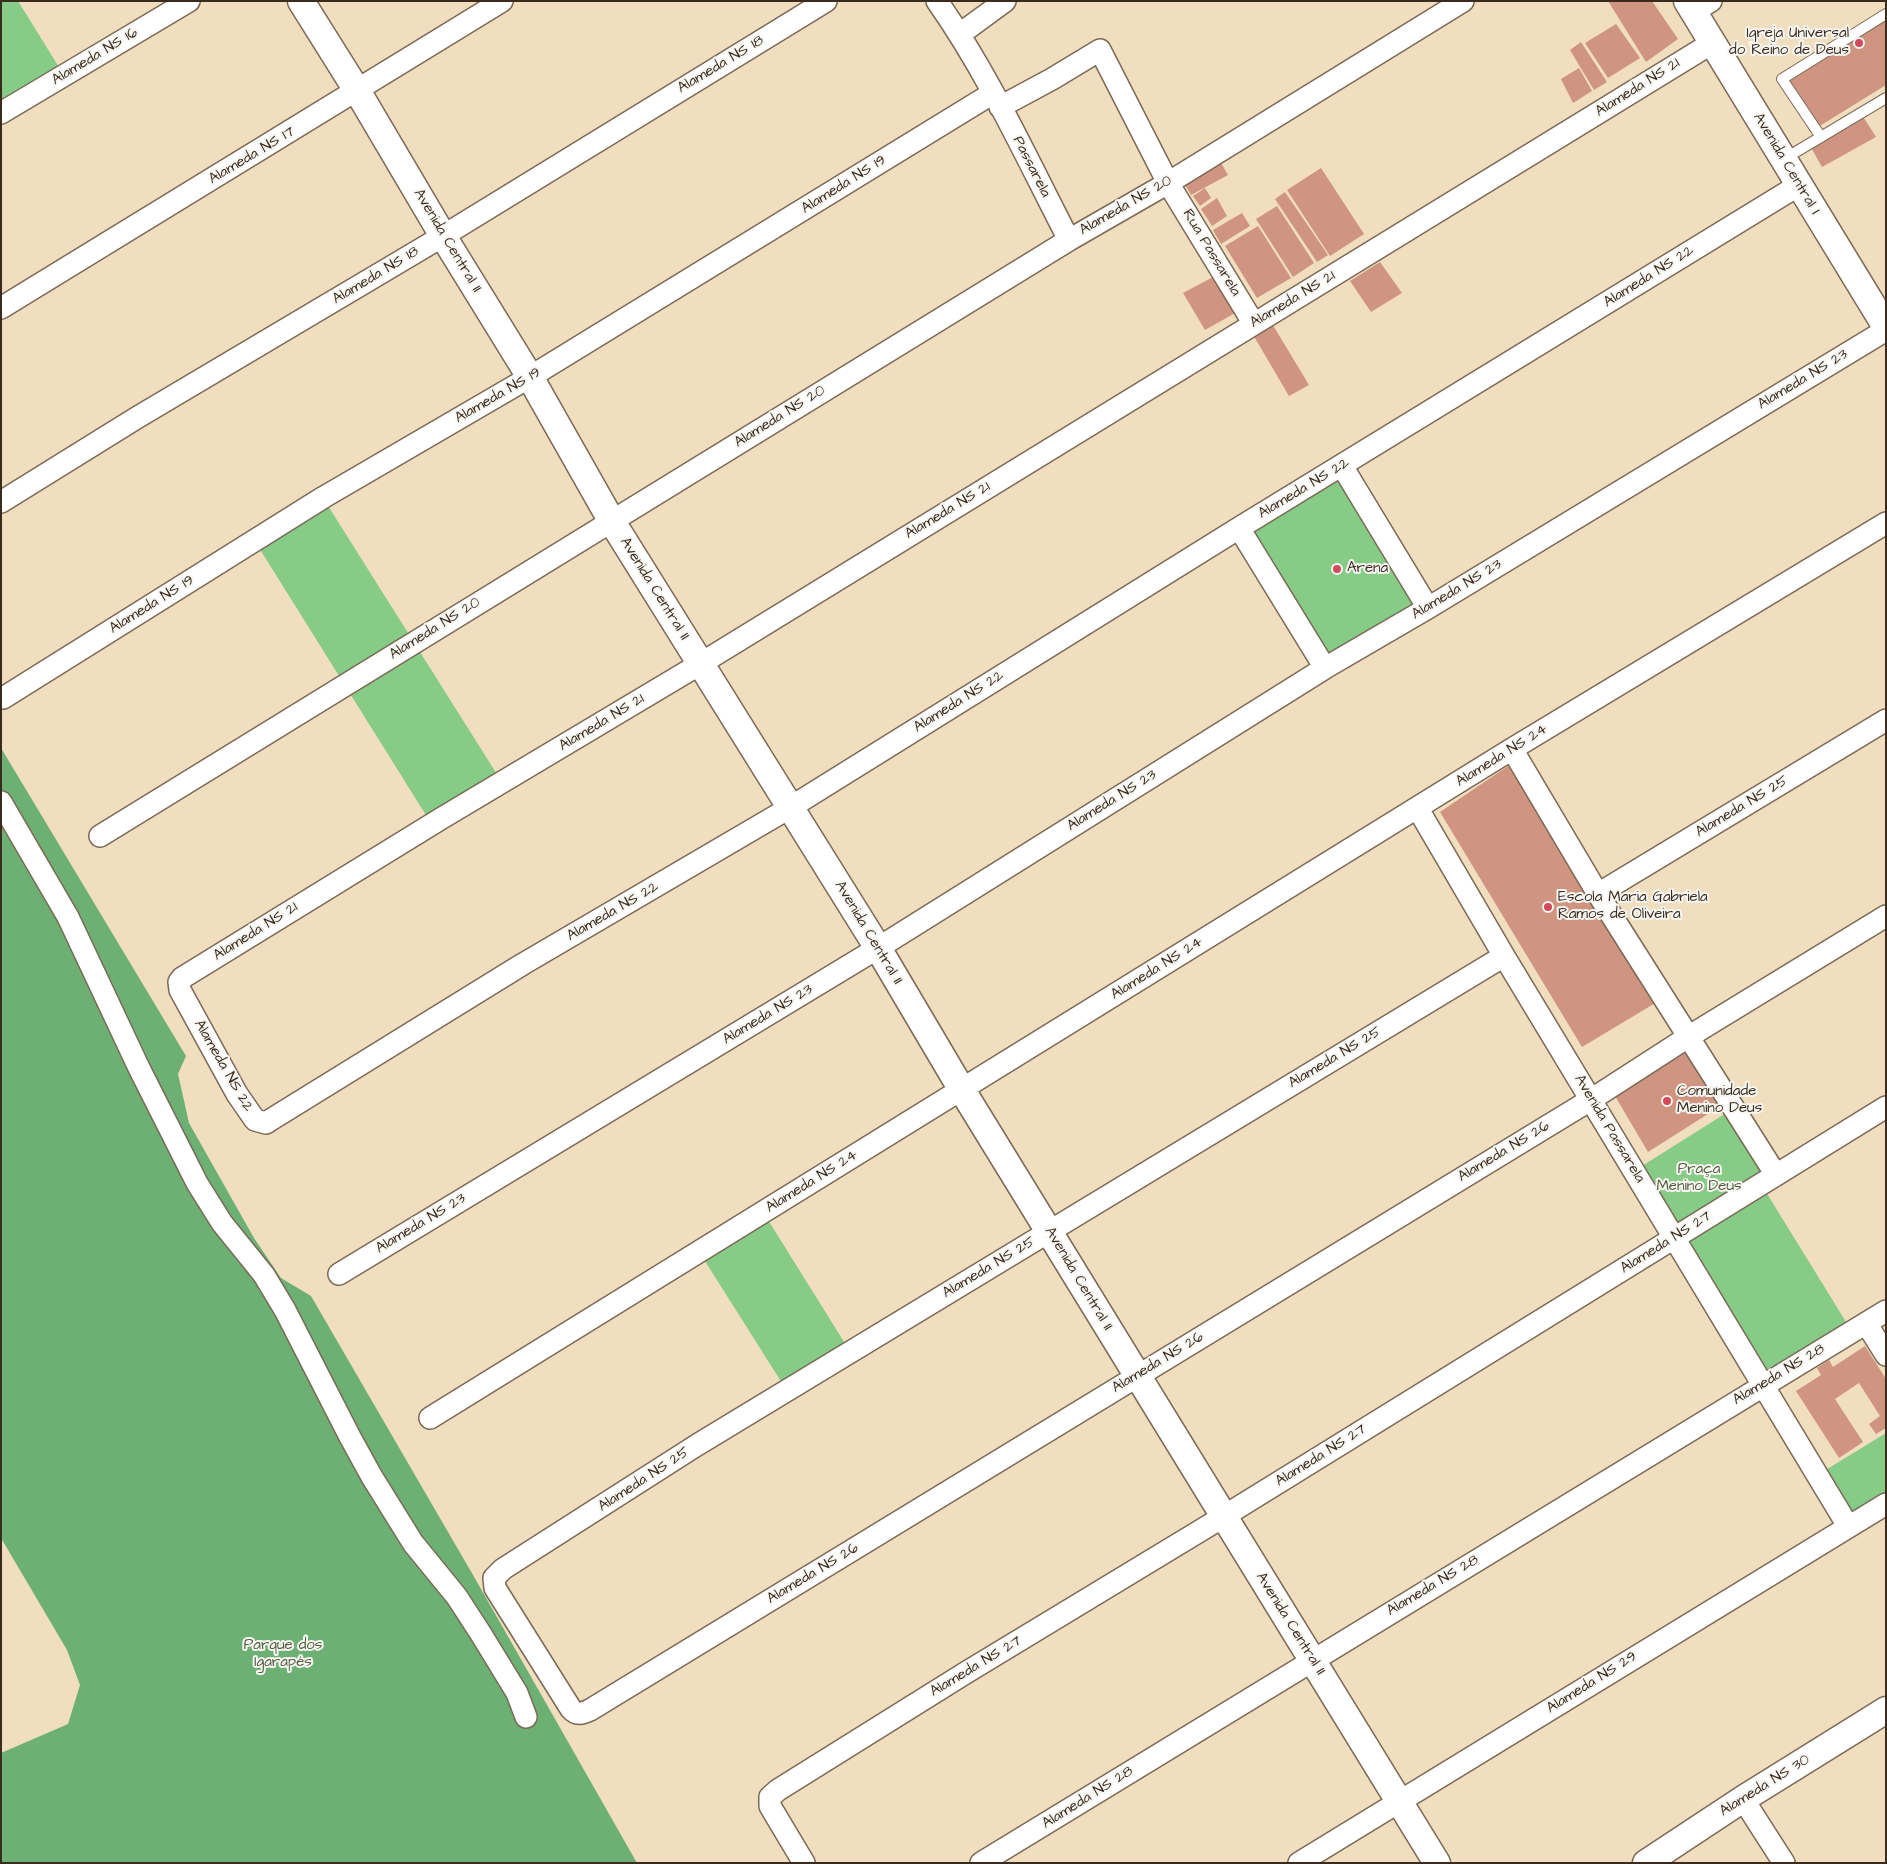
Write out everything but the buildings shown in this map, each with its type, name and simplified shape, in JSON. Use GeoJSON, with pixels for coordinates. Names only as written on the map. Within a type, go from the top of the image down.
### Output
{"type":"FeatureCollection","features":[{"type":"Feature","properties":{"kind":"street","name":"Alameda NS 16"},"geometry":{"type":"LineString","coordinates":[[1,113],[189,1]]}},
{"type":"Feature","properties":{"kind":"street","name":"Avenida Central II"},"geometry":{"type":"LineString","coordinates":[[301,1],[530,377],[612,520],[878,948],[962,1090],[1437,1863]]}},
{"type":"Feature","properties":{"kind":"street","name":"Alameda NS 17"},"geometry":{"type":"LineString","coordinates":[[1,308],[358,92],[502,1]]}},
{"type":"Feature","properties":{"kind":"street","name":"Alameda NS 18"},"geometry":{"type":"LineString","coordinates":[[1,502],[138,417],[443,236],[826,1]]}},
{"type":"Feature","properties":{"kind":"street"},"geometry":{"type":"LineString","coordinates":[[936,1],[960,34],[996,100]]}},
{"type":"Feature","properties":{"kind":"street"},"geometry":{"type":"LineString","coordinates":[[960,34],[1005,1]]}},
{"type":"Feature","properties":{"kind":"street","name":"Alameda NS 20"},"geometry":{"type":"LineString","coordinates":[[100,836],[1069,240],[1168,183],[1463,1]]}},
{"type":"Feature","properties":{"kind":"street","name":"Avenida Central I"},"geometry":{"type":"LineString","coordinates":[[1697,5],[1712,43],[1886,329]]}},
{"type":"Feature","properties":{"kind":"street","name":"Alameda NS 21"},"geometry":{"type":"LineString","coordinates":[[182,978],[442,818],[700,664],[1712,43]]}},
{"type":"Feature","properties":{"kind":"street","name":"Alameda NS 19"},"geometry":{"type":"LineString","coordinates":[[3,698],[324,497],[996,100],[1052,79],[1100,50],[1168,183]]}},
{"type":"Feature","properties":{"kind":"street","name":"Passarela"},"geometry":{"type":"LineString","coordinates":[[996,100],[1069,240]]}},
{"type":"Feature","properties":{"kind":"street","name":"Rua Passarela"},"geometry":{"type":"LineString","coordinates":[[1168,183],[1254,324]]}},
{"type":"Feature","properties":{"kind":"street","name":"Alameda NS 22"},"geometry":{"type":"LineString","coordinates":[[182,978],[179,982],[180,990],[237,1094],[253,1118],[266,1123],[523,964],[790,807],[1239,528],[1799,185]]}},
{"type":"Feature","properties":{"kind":"street","name":"Alameda NS 23"},"geometry":{"type":"LineString","coordinates":[[339,1274],[878,948],[1325,668],[1428,608],[1886,329]]}},
{"type":"Feature","properties":{"kind":"street"},"geometry":{"type":"LineString","coordinates":[[1342,466],[1428,608]]}},
{"type":"Feature","properties":{"kind":"street","name":"Alameda NS 24"},"geometry":{"type":"LineString","coordinates":[[430,1418],[1418,809],[1512,749],[1886,523]]}},
{"type":"Feature","properties":{"kind":"street"},"geometry":{"type":"LineString","coordinates":[[1239,528],[1325,668]]}},
{"type":"Feature","properties":{"kind":"street","name":"Alameda NS 25"},"geometry":{"type":"LineString","coordinates":[[1598,894],[1886,720]]}},
{"type":"Feature","properties":{"kind":"street"},"geometry":{"type":"LineString","coordinates":[[1512,749],[1598,894],[1776,1175]]}},
{"type":"Feature","properties":{"kind":"street"},"geometry":{"type":"LineString","coordinates":[[1,802],[68,917],[139,1068],[197,1183],[222,1223],[264,1275],[281,1303],[372,1477],[413,1543],[457,1597],[481,1634],[516,1693],[526,1717]]}},
{"type":"Feature","properties":{"kind":"street","name":"Avenida Passarela"},"geometry":{"type":"LineString","coordinates":[[1418,809],[1504,956],[1848,1526]]}},
{"type":"Feature","properties":{"kind":"street","name":"Alameda NS 26"},"geometry":{"type":"LineString","coordinates":[[503,1569],[494,1578],[496,1588],[571,1709],[581,1714],[1592,1099],[1688,1036],[1886,916]]}},
{"type":"Feature","properties":{"kind":"street","name":"Alameda NS 25"},"geometry":{"type":"LineString","coordinates":[[503,1569],[698,1445],[1504,956]]}},
{"type":"Feature","properties":{"kind":"street","name":"Alameda NS 27"},"geometry":{"type":"LineString","coordinates":[[804,1863],[772,1812],[770,1797],[778,1790],[1886,1108]]}},
{"type":"Feature","properties":{"kind":"street","name":"Alameda NS 28"},"geometry":{"type":"LineString","coordinates":[[981,1863],[1886,1311]]}},
{"type":"Feature","properties":{"kind":"street"},"geometry":{"type":"LineString","coordinates":[[1866,1323],[1886,1355]]}},
{"type":"Feature","properties":{"kind":"street","name":"Alameda NS 29"},"geometry":{"type":"LineString","coordinates":[[1299,1863],[1886,1504]]}},
{"type":"Feature","properties":{"kind":"street","name":"Alameda NS 30"},"geometry":{"type":"LineString","coordinates":[[1646,1863],[1743,1799],[1886,1710]]}},
{"type":"Feature","properties":{"kind":"street"},"geometry":{"type":"LineString","coordinates":[[1743,1799],[1784,1863]]}},
{"type":"Feature","properties":{"kind":"lane"},"geometry":{"type":"LineString","coordinates":[[1820,137],[1782,80],[1886,14]]}},
{"type":"Feature","properties":{"kind":"lane"},"geometry":{"type":"LineString","coordinates":[[1783,159],[1886,98]]}},
{"type":"Feature","properties":{"kind":"green space"},"geometry":{"type":"Polygon","coordinates":[[[1,1],[18,1],[62,72],[1,107],[1,1]]]}},
{"type":"Feature","properties":{"kind":"green space","name":"Arena"},"geometry":{"type":"Polygon","coordinates":[[[1344,465],[1433,608],[1332,671],[1241,530],[1344,465]]]}},
{"type":"Feature","properties":{"kind":"green space"},"geometry":{"type":"Polygon","coordinates":[[[325,501],[505,787],[434,828],[256,543],[325,501]]]}},
{"type":"Feature","properties":{"kind":"green space","name":"Parque dos Igarapés"},"geometry":{"type":"Polygon","coordinates":[[[1,748],[186,1056],[178,1074],[189,1123],[254,1238],[281,1278],[311,1296],[637,1863],[1,1863],[1,1753],[68,1724],[80,1685],[67,1650],[1,1538],[1,748]]]}},
{"type":"Feature","properties":{"kind":"green space","name":"Praça Menino Deus"},"geometry":{"type":"Polygon","coordinates":[[[1731,1110],[1775,1179],[1678,1240],[1634,1171],[1731,1110]]]}},
{"type":"Feature","properties":{"kind":"green space"},"geometry":{"type":"Polygon","coordinates":[[[1766,1192],[1851,1330],[1766,1382],[1681,1245],[1766,1192]]]}},
{"type":"Feature","properties":{"kind":"green space"},"geometry":{"type":"Polygon","coordinates":[[[768,1220],[851,1353],[787,1391],[703,1258],[768,1220]]]}},
{"type":"Feature","properties":{"kind":"green space"},"geometry":{"type":"Polygon","coordinates":[[[1886,1433],[1886,1501],[1849,1523],[1819,1474],[1886,1433]]]}},
{"type":"Feature","properties":{"kind":"place","name":"Igreja Universal do Reino de Deus"},"geometry":{"type":"Point","coordinates":[1859,43]}},
{"type":"Feature","properties":{"kind":"place","name":"Arena"},"geometry":{"type":"Point","coordinates":[1337,569]}},
{"type":"Feature","properties":{"kind":"place","name":"Escola Maria Gabriela Ramos de Oliveira"},"geometry":{"type":"Point","coordinates":[1548,907]}},
{"type":"Feature","properties":{"kind":"place","name":"Comunidade Menino Deus"},"geometry":{"type":"Point","coordinates":[1667,1101]}}]}
